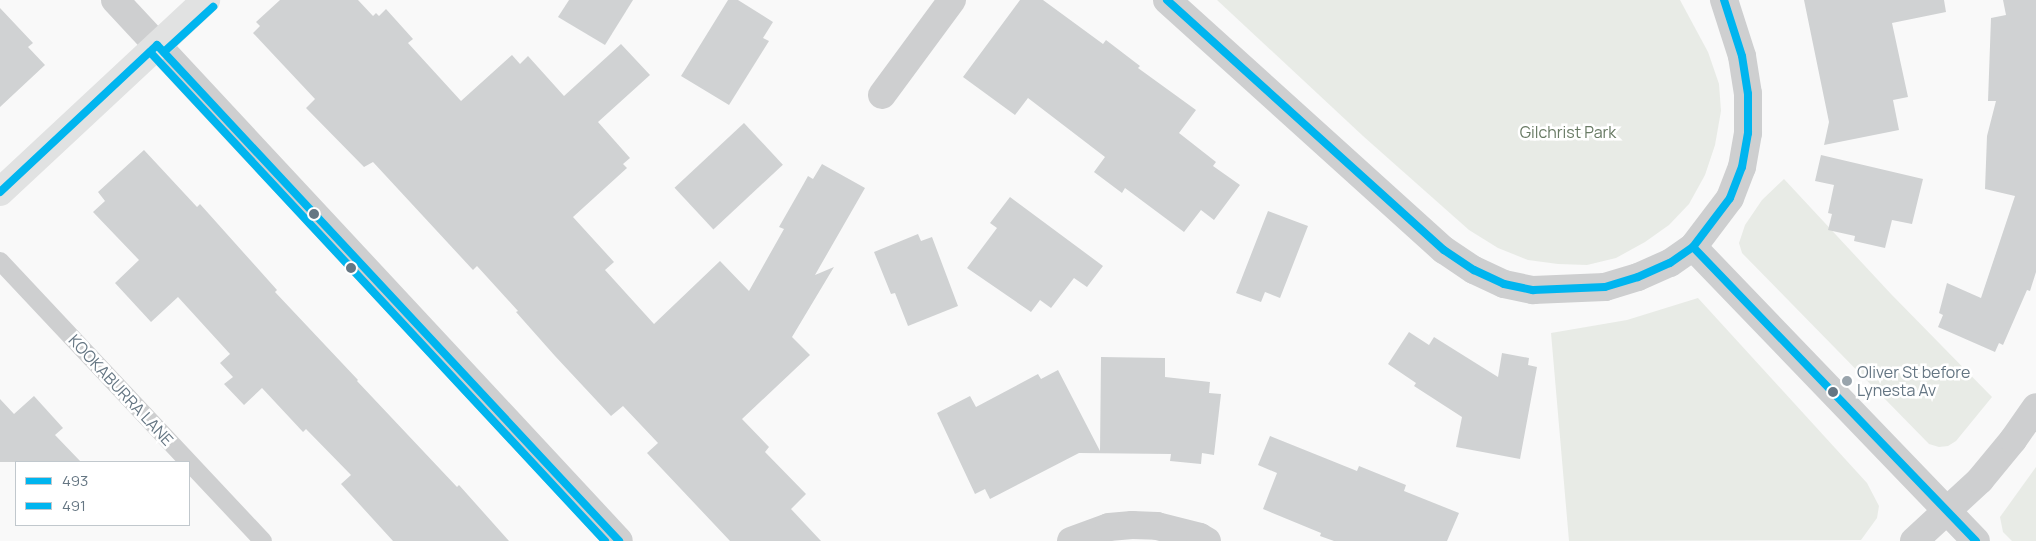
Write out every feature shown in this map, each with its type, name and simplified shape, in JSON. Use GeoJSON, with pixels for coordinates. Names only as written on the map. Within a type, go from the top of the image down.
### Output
{"type":"FeatureCollection","features":[{"type":"Feature","properties":{"kind":"street"},"geometry":{"type":"LineString","coordinates":[[115,0],[619,541]]}},
{"type":"Feature","properties":{"kind":"street"},"geometry":{"type":"LineString","coordinates":[[0,192],[206,0]]}},
{"type":"Feature","properties":{"kind":"street"},"geometry":{"type":"LineString","coordinates":[[882,96],[952,0]]}},
{"type":"Feature","properties":{"kind":"street"},"geometry":{"type":"LineString","coordinates":[[1167,0],[1444,250],[1474,270],[1504,284],[1534,290],[1605,287],[1638,277],[1670,263],[1693,247],[1730,198],[1742,166],[1748,133],[1748,94],[1742,56],[1724,0]]}},
{"type":"Feature","properties":{"kind":"street"},"geometry":{"type":"LineString","coordinates":[[1693,247],[1976,541]]}},
{"type":"Feature","properties":{"kind":"street"},"geometry":{"type":"LineString","coordinates":[[1914,541],[1948,512],[1980,480],[2036,407]]}},
{"type":"Feature","properties":{"kind":"street"},"geometry":{"type":"LineString","coordinates":[[1071,541],[1109,527],[1132,525],[1157,526],[1200,537],[1207,541]]}},
{"type":"Feature","properties":{"kind":"lane","name":"KOOKABURRA LANE"},"geometry":{"type":"LineString","coordinates":[[0,261],[188,461]]}},
{"type":"Feature","properties":{"kind":"lane","name":"KOOKABURRA LANE"},"geometry":{"type":"LineString","coordinates":[[190,463],[263,541]]}},
{"type":"Feature","properties":{"kind":"green space","name":"Gilchrist Park"},"geometry":{"type":"Polygon","coordinates":[[[1217,0],[1680,0],[1708,52],[1719,84],[1721,111],[1715,145],[1705,175],[1689,204],[1669,225],[1645,242],[1616,258],[1587,265],[1528,260],[1498,248],[1469,230],[1363,136],[1217,0]]]}},
{"type":"Feature","properties":{"kind":"green space"},"geometry":{"type":"Polygon","coordinates":[[[1784,179],[1891,294],[1992,397],[1956,441],[1948,446],[1939,447],[1929,444],[1742,253],[1739,243],[1745,225],[1762,200],[1784,179]]]}},
{"type":"Feature","properties":{"kind":"green space"},"geometry":{"type":"Polygon","coordinates":[[[1698,298],[1867,483],[1879,506],[1877,518],[1861,540],[1569,541],[1551,333],[1627,320],[1698,298]]]}},
{"type":"Feature","properties":{"kind":"green space"},"geometry":{"type":"Polygon","coordinates":[[[2036,467],[2036,541],[2012,541],[2003,532],[2000,517],[2036,467]]]}},
{"type":"Feature","properties":{"kind":"building"},"geometry":{"type":"Polygon","coordinates":[[[280,0],[358,0],[373,16],[376,13],[379,16],[386,9],[413,39],[408,43],[461,101],[512,55],[520,64],[528,56],[564,96],[621,44],[650,75],[598,122],[630,158],[623,164],[627,168],[573,217],[614,262],[605,270],[654,324],[720,261],[749,291],[784,229],[779,227],[808,176],[813,179],[822,164],[865,188],[815,275],[834,267],[792,337],[810,355],[742,419],[769,447],[765,452],[806,494],[791,509],[821,541],[730,541],[647,453],[658,443],[623,406],[611,416],[555,356],[516,312],[518,311],[477,266],[473,270],[373,162],[364,167],[306,108],[315,99],[253,33],[260,26],[256,22],[280,0]]]}},
{"type":"Feature","properties":{"kind":"building"},"geometry":{"type":"Polygon","coordinates":[[[569,0],[633,0],[605,45],[558,17],[569,0]]]}},
{"type":"Feature","properties":{"kind":"building"},"geometry":{"type":"Polygon","coordinates":[[[728,0],[738,0],[773,22],[763,38],[769,41],[729,105],[681,76],[728,0]]]}},
{"type":"Feature","properties":{"kind":"building"},"geometry":{"type":"Polygon","coordinates":[[[1020,0],[1043,0],[1103,44],[1106,40],[1140,66],[1138,68],[1196,110],[1179,133],[1216,162],[1213,166],[1240,185],[1214,220],[1201,210],[1184,232],[1125,188],[1122,193],[1094,172],[1105,157],[1028,98],[1015,115],[963,77],[1020,0]]]}},
{"type":"Feature","properties":{"kind":"building"},"geometry":{"type":"Polygon","coordinates":[[[1804,0],[1944,0],[1946,12],[1892,23],[1908,97],[1893,100],[1899,130],[1824,145],[1829,122],[1804,0]]]}},
{"type":"Feature","properties":{"kind":"building"},"geometry":{"type":"Polygon","coordinates":[[[2003,0],[2036,0],[2036,272],[2030,291],[2027,290],[2003,345],[1999,343],[1995,352],[1938,327],[1943,315],[1939,313],[1947,283],[1981,298],[2015,196],[1985,189],[1987,136],[1996,101],[1988,101],[1991,18],[2006,15],[2003,0]]]}},
{"type":"Feature","properties":{"kind":"building"},"geometry":{"type":"Polygon","coordinates":[[[0,8],[33,43],[28,47],[45,65],[0,107],[0,8]]]}},
{"type":"Feature","properties":{"kind":"building"},"geometry":{"type":"Polygon","coordinates":[[[744,123],[783,165],[713,229],[675,188],[744,123]]]}},
{"type":"Feature","properties":{"kind":"building"},"geometry":{"type":"Polygon","coordinates":[[[144,150],[197,207],[200,204],[277,290],[275,292],[457,487],[459,485],[509,541],[393,541],[341,484],[351,475],[306,429],[303,432],[262,388],[244,405],[224,384],[233,377],[220,363],[230,354],[178,297],[151,322],[115,283],[139,260],[93,212],[105,201],[98,192],[144,150]]]}},
{"type":"Feature","properties":{"kind":"building"},"geometry":{"type":"Polygon","coordinates":[[[1821,155],[1923,179],[1912,224],[1892,220],[1885,248],[1854,241],[1855,236],[1828,230],[1832,214],[1828,213],[1834,185],[1815,181],[1821,155]]]}},
{"type":"Feature","properties":{"kind":"building"},"geometry":{"type":"Polygon","coordinates":[[[1010,197],[1103,266],[1087,287],[1074,278],[1051,308],[1040,300],[1031,312],[967,268],[997,228],[990,223],[1010,197]]]}},
{"type":"Feature","properties":{"kind":"building"},"geometry":{"type":"Polygon","coordinates":[[[1268,211],[1308,226],[1280,298],[1265,292],[1261,302],[1236,293],[1268,211]]]}},
{"type":"Feature","properties":{"kind":"building"},"geometry":{"type":"Polygon","coordinates":[[[918,234],[921,241],[932,237],[958,306],[908,326],[895,293],[891,294],[874,252],[918,234]]]}},
{"type":"Feature","properties":{"kind":"building"},"geometry":{"type":"Polygon","coordinates":[[[1409,332],[1429,345],[1434,337],[1498,377],[1502,353],[1529,358],[1528,365],[1537,367],[1520,459],[1456,447],[1462,417],[1414,386],[1416,383],[1388,364],[1409,332]]]}},
{"type":"Feature","properties":{"kind":"building"},"geometry":{"type":"Polygon","coordinates":[[[1101,357],[1165,358],[1165,377],[1210,382],[1209,393],[1221,394],[1214,455],[1202,453],[1201,464],[1170,461],[1171,454],[1079,453],[990,499],[985,489],[975,494],[937,413],[970,396],[976,407],[1038,374],[1041,379],[1058,370],[1100,451],[1101,357]]]}},
{"type":"Feature","properties":{"kind":"building"},"geometry":{"type":"Polygon","coordinates":[[[34,396],[63,428],[55,435],[80,461],[0,462],[0,399],[14,414],[34,396]]]}},
{"type":"Feature","properties":{"kind":"building"},"geometry":{"type":"Polygon","coordinates":[[[1270,436],[1357,471],[1359,466],[1406,485],[1404,491],[1459,513],[1447,541],[1334,541],[1320,536],[1321,533],[1263,509],[1277,473],[1258,465],[1270,436]]]}},
{"type":"Feature","properties":{"kind":"transit line","name":"493"},"geometry":{"type":"LineString","coordinates":[[1167,0],[1444,250],[1474,270],[1504,284],[1533,290],[1605,287],[1638,277],[1670,263],[1693,247],[1730,198],[1742,167],[1748,133],[1748,94],[1742,56],[1724,0]]}},
{"type":"Feature","properties":{"kind":"transit line","name":"491"},"geometry":{"type":"LineString","coordinates":[[164,52],[213,7]]}},
{"type":"Feature","properties":{"kind":"transit line","name":"493"},"geometry":{"type":"LineString","coordinates":[[157,45],[619,541]]}},
{"type":"Feature","properties":{"kind":"transit line","name":"493"},"geometry":{"type":"LineString","coordinates":[[0,192],[157,45]]}},
{"type":"Feature","properties":{"kind":"transit line","name":"491"},"geometry":{"type":"LineString","coordinates":[[150,52],[605,541]]}},
{"type":"Feature","properties":{"kind":"transit line","name":"493"},"geometry":{"type":"LineString","coordinates":[[1693,247],[1976,541]]}},
{"type":"Feature","properties":{"kind":"place","name":"Oliver St before Lynesta Av"},"geometry":{"type":"Point","coordinates":[1847,381]}}]}
